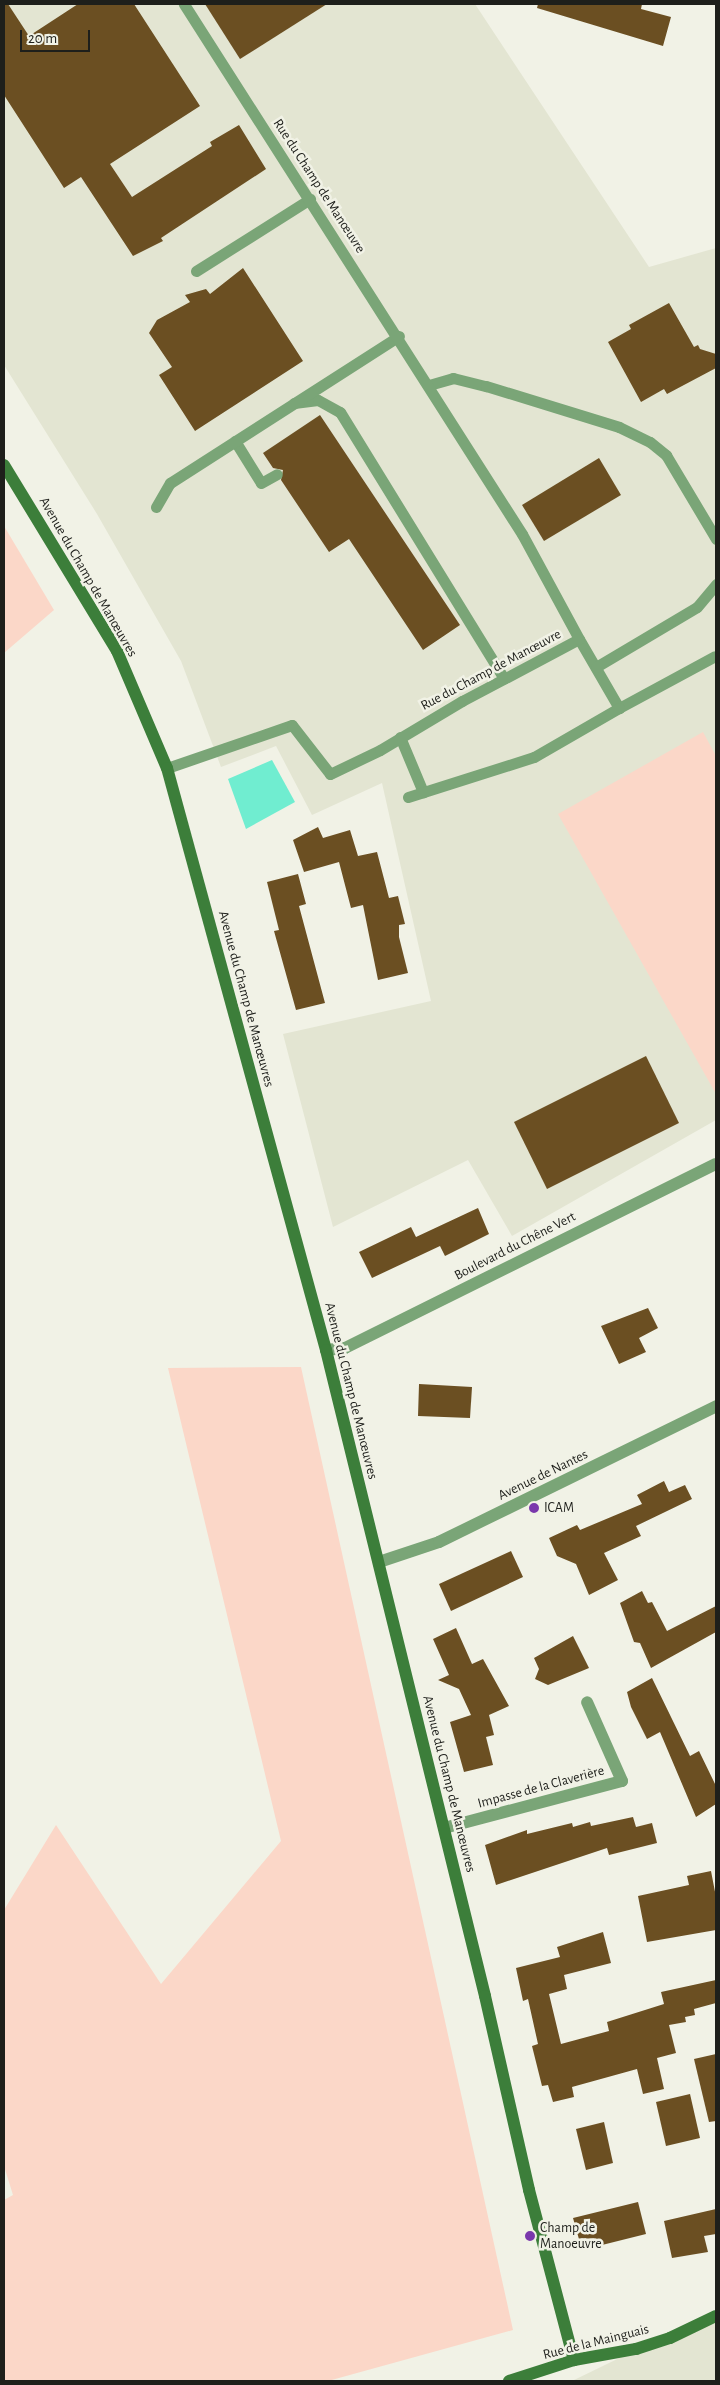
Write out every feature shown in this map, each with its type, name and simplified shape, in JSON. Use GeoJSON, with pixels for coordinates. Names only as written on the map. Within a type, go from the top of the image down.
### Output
{"type":"FeatureCollection","features":[{"type":"Feature","properties":{"kind":"street","name":"Avenue du Champ de Manœuvres"},"geometry":{"type":"LineString","coordinates":[[4,465],[117,651],[167,768],[326,1350],[444,1828],[529,2190],[574,2360]]}},
{"type":"Feature","properties":{"kind":"street","name":"Boulevard du Chêne Vert"},"geometry":{"type":"LineString","coordinates":[[326,1350],[345,1348],[716,1164]]}},
{"type":"Feature","properties":{"kind":"street","name":"Avenue de Nantes"},"geometry":{"type":"LineString","coordinates":[[379,1562],[439,1542],[716,1406]]}},
{"type":"Feature","properties":{"kind":"street","name":"Impasse de la Claverière"},"geometry":{"type":"LineString","coordinates":[[444,1828],[622,1781],[587,1702]]}},
{"type":"Feature","properties":{"kind":"street","name":"Rue de la Mainguais"},"geometry":{"type":"LineString","coordinates":[[509,2381],[574,2360],[636,2349],[670,2338],[716,2316]]}},
{"type":"Feature","properties":{"kind":"lane","name":"Rue du Champ de Manœuvre"},"geometry":{"type":"LineString","coordinates":[[167,768],[292,725],[330,774],[578,639],[522,534],[398,336],[184,4]]}},
{"type":"Feature","properties":{"kind":"lane"},"geometry":{"type":"LineString","coordinates":[[196,271],[310,199]]}},
{"type":"Feature","properties":{"kind":"lane"},"geometry":{"type":"LineString","coordinates":[[156,507],[170,484],[398,336]]}},
{"type":"Feature","properties":{"kind":"lane"},"geometry":{"type":"LineString","coordinates":[[429,385],[454,378],[486,386],[619,427],[650,442],[666,455],[716,539]]}},
{"type":"Feature","properties":{"kind":"lane"},"geometry":{"type":"LineString","coordinates":[[294,404],[318,400],[340,412],[504,679]]}},
{"type":"Feature","properties":{"kind":"lane"},"geometry":{"type":"LineString","coordinates":[[235,441],[261,483],[277,474]]}},
{"type":"Feature","properties":{"kind":"lane"},"geometry":{"type":"LineString","coordinates":[[596,667],[697,607],[716,584]]}},
{"type":"Feature","properties":{"kind":"lane"},"geometry":{"type":"LineString","coordinates":[[578,639],[619,708]]}},
{"type":"Feature","properties":{"kind":"lane"},"geometry":{"type":"LineString","coordinates":[[408,797],[534,757],[715,656]]}},
{"type":"Feature","properties":{"kind":"lane"},"geometry":{"type":"LineString","coordinates":[[400,737],[423,792]]}},
{"type":"Feature","properties":{"kind":"shaded area"},"geometry":{"type":"Polygon","coordinates":[[[4,4],[475,4],[649,267],[716,248],[716,1120],[512,1236],[468,1160],[333,1227],[283,1034],[431,1001],[382,783],[312,815],[276,746],[221,767],[181,661],[97,514],[4,365],[4,4]]]}},
{"type":"Feature","properties":{"kind":"shaded area"},"geometry":{"type":"Polygon","coordinates":[[[4,526],[54,610],[4,653],[4,526]]]}},
{"type":"Feature","properties":{"kind":"shaded area"},"geometry":{"type":"Polygon","coordinates":[[[703,732],[716,756],[716,1094],[558,814],[703,732]]]}},
{"type":"Feature","properties":{"kind":"shaded area"},"geometry":{"type":"Polygon","coordinates":[[[272,760],[295,802],[246,829],[228,779],[272,760]]]}},
{"type":"Feature","properties":{"kind":"shaded area"},"geometry":{"type":"Polygon","coordinates":[[[301,1367],[513,2330],[328,2381],[4,2381],[4,2200],[13,2195],[4,2166],[4,1910],[56,1825],[161,1984],[281,1841],[168,1368],[301,1367]]]}},
{"type":"Feature","properties":{"kind":"shaded area"},"geometry":{"type":"Polygon","coordinates":[[[716,2311],[716,2381],[572,2381],[716,2311]]]}},
{"type":"Feature","properties":{"kind":"building"},"geometry":{"type":"Polygon","coordinates":[[[4,4],[8,4],[29,36],[78,4],[134,4],[200,106],[110,164],[132,197],[212,146],[210,142],[239,125],[266,169],[161,238],[163,241],[133,256],[81,177],[64,188],[4,95],[4,4]]]}},
{"type":"Feature","properties":{"kind":"building"},"geometry":{"type":"Polygon","coordinates":[[[205,4],[327,4],[240,59],[205,4]]]}},
{"type":"Feature","properties":{"kind":"building"},"geometry":{"type":"Polygon","coordinates":[[[538,4],[642,4],[641,9],[671,17],[663,46],[537,8],[538,4]]]}},
{"type":"Feature","properties":{"kind":"building"},"geometry":{"type":"Polygon","coordinates":[[[243,268],[303,361],[195,431],[159,375],[172,367],[149,333],[157,320],[190,302],[185,295],[206,289],[210,294],[243,268]]]}},
{"type":"Feature","properties":{"kind":"building"},"geometry":{"type":"Polygon","coordinates":[[[669,303],[694,347],[698,345],[700,349],[716,354],[716,368],[667,394],[664,389],[641,402],[608,342],[631,329],[629,325],[669,303]]]}},
{"type":"Feature","properties":{"kind":"building"},"geometry":{"type":"Polygon","coordinates":[[[320,415],[460,625],[423,650],[349,539],[329,552],[281,480],[283,470],[273,468],[263,453],[320,415]]]}},
{"type":"Feature","properties":{"kind":"building"},"geometry":{"type":"Polygon","coordinates":[[[599,458],[621,495],[544,541],[522,505],[599,458]]]}},
{"type":"Feature","properties":{"kind":"building"},"geometry":{"type":"Polygon","coordinates":[[[318,827],[323,838],[350,830],[358,856],[377,852],[389,898],[398,896],[405,924],[399,925],[399,937],[408,973],[378,980],[363,905],[351,908],[339,862],[304,872],[293,840],[318,827]]]}},
{"type":"Feature","properties":{"kind":"building"},"geometry":{"type":"Polygon","coordinates":[[[298,874],[306,904],[299,906],[325,1003],[296,1010],[274,931],[279,930],[267,882],[298,874]]]}},
{"type":"Feature","properties":{"kind":"building"},"geometry":{"type":"Polygon","coordinates":[[[646,1056],[679,1123],[547,1189],[514,1122],[646,1056]]]}},
{"type":"Feature","properties":{"kind":"building"},"geometry":{"type":"Polygon","coordinates":[[[478,1208],[489,1234],[445,1256],[440,1246],[372,1278],[359,1252],[411,1227],[416,1237],[478,1208]]]}},
{"type":"Feature","properties":{"kind":"building"},"geometry":{"type":"Polygon","coordinates":[[[648,1308],[658,1328],[639,1338],[646,1352],[619,1364],[601,1326],[648,1308]]]}},
{"type":"Feature","properties":{"kind":"building"},"geometry":{"type":"Polygon","coordinates":[[[419,1384],[472,1387],[470,1418],[418,1416],[419,1384]]]}},
{"type":"Feature","properties":{"kind":"building"},"geometry":{"type":"Polygon","coordinates":[[[664,1481],[669,1492],[685,1485],[692,1499],[636,1526],[641,1536],[604,1553],[618,1580],[589,1595],[576,1564],[557,1556],[549,1538],[577,1525],[580,1530],[642,1504],[637,1495],[664,1481]]]}},
{"type":"Feature","properties":{"kind":"building"},"geometry":{"type":"Polygon","coordinates":[[[511,1551],[523,1577],[451,1611],[439,1584],[511,1551]]]}},
{"type":"Feature","properties":{"kind":"building"},"geometry":{"type":"Polygon","coordinates":[[[642,1591],[648,1603],[652,1602],[667,1631],[716,1606],[716,1632],[651,1668],[640,1643],[634,1642],[620,1603],[642,1591]]]}},
{"type":"Feature","properties":{"kind":"building"},"geometry":{"type":"Polygon","coordinates":[[[456,1628],[472,1664],[483,1659],[509,1706],[489,1715],[494,1735],[486,1737],[493,1765],[464,1772],[450,1722],[471,1715],[459,1689],[438,1680],[449,1675],[433,1639],[456,1628]]]}},
{"type":"Feature","properties":{"kind":"building"},"geometry":{"type":"Polygon","coordinates":[[[573,1636],[589,1668],[548,1685],[535,1679],[539,1669],[534,1658],[573,1636]]]}},
{"type":"Feature","properties":{"kind":"building"},"geometry":{"type":"Polygon","coordinates":[[[652,1678],[690,1756],[699,1751],[716,1786],[716,1804],[696,1817],[660,1732],[647,1739],[631,1707],[627,1692],[652,1678]]]}},
{"type":"Feature","properties":{"kind":"building"},"geometry":{"type":"Polygon","coordinates":[[[633,1817],[636,1827],[652,1823],[657,1843],[609,1855],[607,1848],[496,1885],[485,1845],[527,1830],[527,1834],[572,1823],[573,1827],[590,1822],[591,1826],[633,1817]]]}},
{"type":"Feature","properties":{"kind":"building"},"geometry":{"type":"Polygon","coordinates":[[[711,1871],[716,1897],[716,1930],[647,1942],[638,1896],[689,1885],[687,1876],[711,1871]]]}},
{"type":"Feature","properties":{"kind":"building"},"geometry":{"type":"Polygon","coordinates":[[[603,1932],[611,1963],[564,1975],[567,1989],[549,1994],[561,2044],[609,2031],[607,2022],[664,2004],[661,1992],[716,1980],[716,2003],[694,2009],[695,2015],[685,2017],[686,2022],[669,2025],[676,2053],[657,2058],[664,2089],[643,2094],[637,2069],[572,2087],[574,2097],[553,2102],[548,2085],[542,2086],[532,2046],[538,2044],[528,1999],[523,2001],[516,1968],[560,1957],[557,1947],[603,1932]]]}},
{"type":"Feature","properties":{"kind":"building"},"geometry":{"type":"Polygon","coordinates":[[[716,2054],[716,2121],[709,2122],[694,2059],[716,2054]]]}},
{"type":"Feature","properties":{"kind":"building"},"geometry":{"type":"Polygon","coordinates":[[[690,2094],[700,2138],[666,2146],[656,2102],[690,2094]]]}},
{"type":"Feature","properties":{"kind":"building"},"geometry":{"type":"Polygon","coordinates":[[[604,2122],[613,2163],[586,2170],[576,2129],[604,2122]]]}},
{"type":"Feature","properties":{"kind":"building"},"geometry":{"type":"Polygon","coordinates":[[[638,2202],[646,2234],[582,2250],[573,2218],[638,2202]]]}},
{"type":"Feature","properties":{"kind":"building"},"geometry":{"type":"Polygon","coordinates":[[[716,2209],[716,2234],[704,2236],[708,2252],[672,2258],[664,2221],[716,2209]]]}},
{"type":"Feature","properties":{"kind":"place","name":"ICAM"},"geometry":{"type":"Point","coordinates":[534,1508]}},
{"type":"Feature","properties":{"kind":"place","name":"Champ de Manoeuvre"},"geometry":{"type":"Point","coordinates":[530,2236]}}]}
